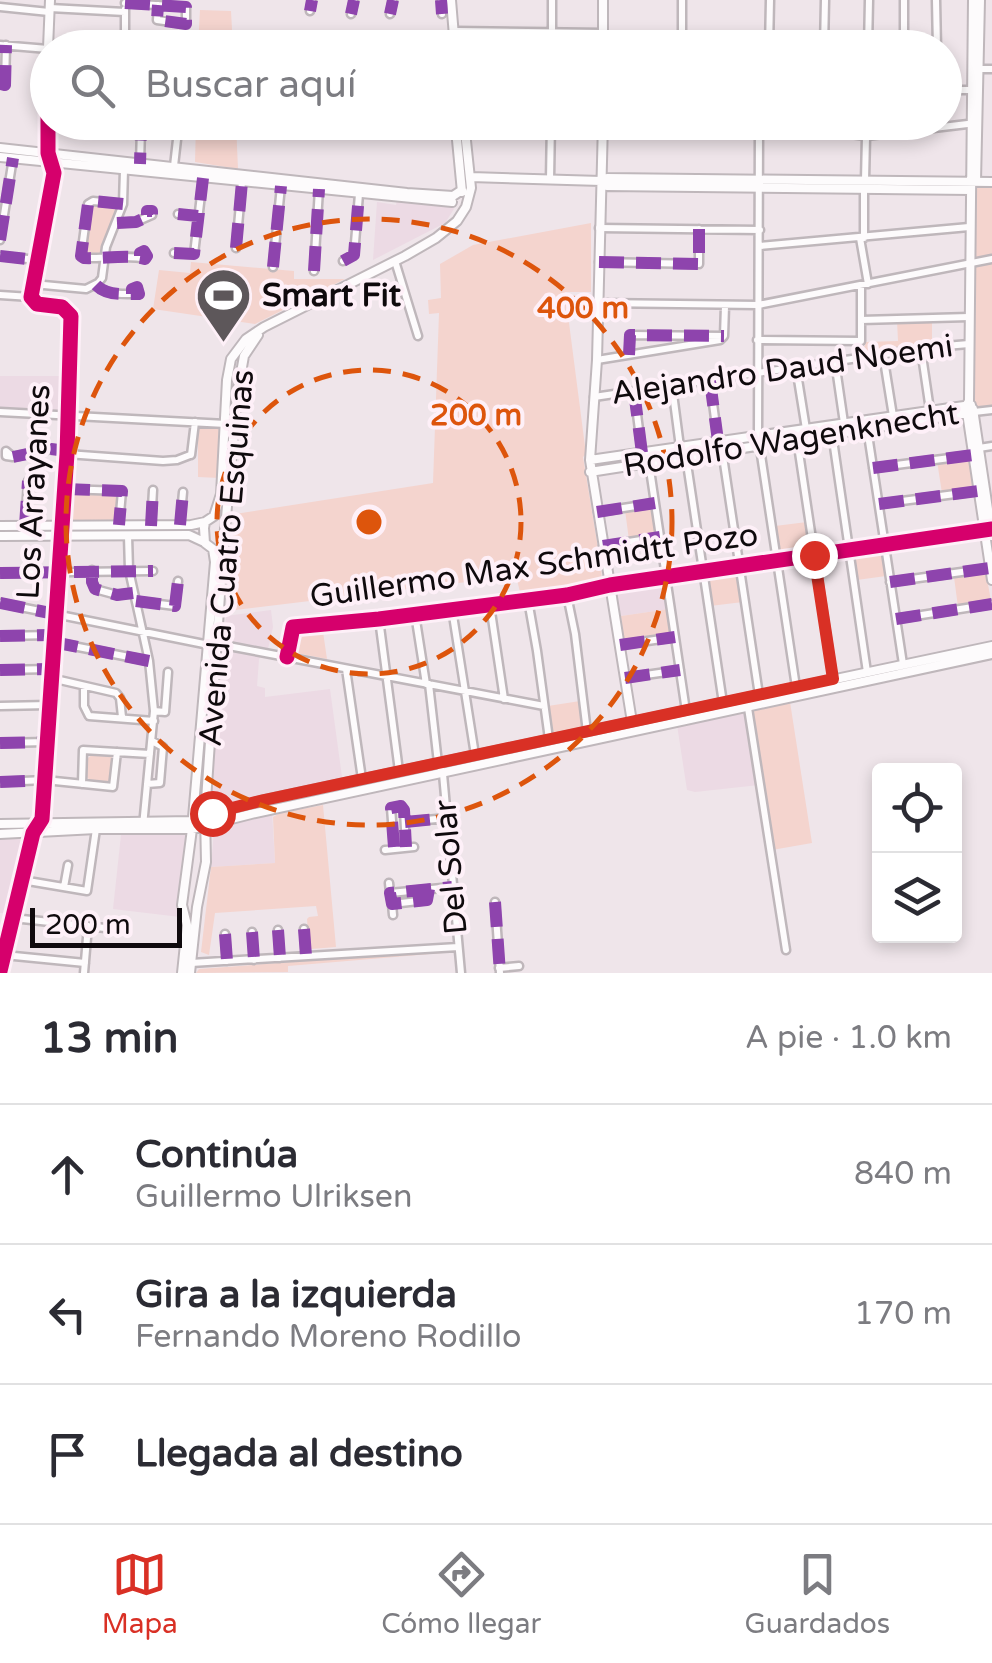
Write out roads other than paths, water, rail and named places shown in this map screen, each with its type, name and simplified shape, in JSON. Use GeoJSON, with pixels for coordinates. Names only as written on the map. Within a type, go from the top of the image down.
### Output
{"type":"FeatureCollection","features":[{"type":"Feature","properties":{"kind":"street"},"geometry":{"type":"LineString","coordinates":[[310,11],[312,0]]}},
{"type":"Feature","properties":{"kind":"street"},"geometry":{"type":"LineString","coordinates":[[350,14],[354,0]]}},
{"type":"Feature","properties":{"kind":"street"},"geometry":{"type":"LineString","coordinates":[[390,14],[393,0]]}},
{"type":"Feature","properties":{"kind":"street"},"geometry":{"type":"LineString","coordinates":[[442,0],[442,14]]}},
{"type":"Feature","properties":{"kind":"street"},"geometry":{"type":"LineString","coordinates":[[451,0],[454,30]]}},
{"type":"Feature","properties":{"kind":"street"},"geometry":{"type":"LineString","coordinates":[[552,0],[552,30]]}},
{"type":"Feature","properties":{"kind":"street"},"geometry":{"type":"LineString","coordinates":[[602,30],[603,0]]}},
{"type":"Feature","properties":{"kind":"street"},"geometry":{"type":"LineString","coordinates":[[682,0],[682,30]]}},
{"type":"Feature","properties":{"kind":"street"},"geometry":{"type":"LineString","coordinates":[[770,0],[770,30]]}},
{"type":"Feature","properties":{"kind":"street"},"geometry":{"type":"LineString","coordinates":[[824,30],[825,0]]}},
{"type":"Feature","properties":{"kind":"street"},"geometry":{"type":"LineString","coordinates":[[868,30],[869,0]]}},
{"type":"Feature","properties":{"kind":"street"},"geometry":{"type":"LineString","coordinates":[[904,0],[904,30]]}},
{"type":"Feature","properties":{"kind":"street"},"geometry":{"type":"LineString","coordinates":[[936,0],[937,30]]}},
{"type":"Feature","properties":{"kind":"street"},"geometry":{"type":"LineString","coordinates":[[975,90],[976,0]]}},
{"type":"Feature","properties":{"kind":"street"},"geometry":{"type":"LineString","coordinates":[[976,0],[969,407],[985,488],[992,580]]}},
{"type":"Feature","properties":{"kind":"street"},"geometry":{"type":"LineString","coordinates":[[0,7],[158,5],[186,7],[186,24],[157,20],[158,5]]}},
{"type":"Feature","properties":{"kind":"street"},"geometry":{"type":"LineString","coordinates":[[0,84],[5,85],[3,45],[30,47]]}},
{"type":"Feature","properties":{"kind":"street"},"geometry":{"type":"LineString","coordinates":[[978,69],[992,69]]}},
{"type":"Feature","properties":{"kind":"street"},"geometry":{"type":"LineString","coordinates":[[962,90],[975,90]]}},
{"type":"Feature","properties":{"kind":"street"},"geometry":{"type":"LineString","coordinates":[[962,125],[975,123]]}},
{"type":"Feature","properties":{"kind":"street"},"geometry":{"type":"LineString","coordinates":[[0,295],[31,296],[54,172],[48,140]]}},
{"type":"Feature","properties":{"kind":"street"},"geometry":{"type":"LineString","coordinates":[[140,164],[141,140]]}},
{"type":"Feature","properties":{"kind":"street"},"geometry":{"type":"LineString","coordinates":[[174,166],[177,140]]}},
{"type":"Feature","properties":{"kind":"street"},"geometry":{"type":"LineString","coordinates":[[0,157],[452,202],[462,190],[462,140]]}},
{"type":"Feature","properties":{"kind":"street"},"geometry":{"type":"LineString","coordinates":[[449,229],[466,207],[471,178],[464,140]]}},
{"type":"Feature","properties":{"kind":"street"},"geometry":{"type":"LineString","coordinates":[[550,140],[550,179]]}},
{"type":"Feature","properties":{"kind":"street"},"geometry":{"type":"LineString","coordinates":[[602,140],[597,360],[590,472],[632,722]]}},
{"type":"Feature","properties":{"kind":"street"},"geometry":{"type":"LineString","coordinates":[[759,140],[758,440],[796,687]]}},
{"type":"Feature","properties":{"kind":"street"},"geometry":{"type":"LineString","coordinates":[[757,340],[860,341],[866,140]]}},
{"type":"Feature","properties":{"kind":"street"},"geometry":{"type":"LineString","coordinates":[[0,148],[407,192],[453,196],[462,190]]}},
{"type":"Feature","properties":{"kind":"street"},"geometry":{"type":"LineString","coordinates":[[0,240],[4,194],[14,158]]}},
{"type":"Feature","properties":{"kind":"street"},"geometry":{"type":"LineString","coordinates":[[33,284],[84,289],[102,278],[104,258],[123,204],[124,170]]}},
{"type":"Feature","properties":{"kind":"street"},"geometry":{"type":"LineString","coordinates":[[174,252],[194,254],[202,178]]}},
{"type":"Feature","properties":{"kind":"street"},"geometry":{"type":"LineString","coordinates":[[471,178],[992,182]]}},
{"type":"Feature","properties":{"kind":"street"},"geometry":{"type":"LineString","coordinates":[[236,248],[242,182]]}},
{"type":"Feature","properties":{"kind":"street"},"geometry":{"type":"LineString","coordinates":[[273,266],[281,186]]}},
{"type":"Feature","properties":{"kind":"street"},"geometry":{"type":"LineString","coordinates":[[314,271],[319,189]]}},
{"type":"Feature","properties":{"kind":"street"},"geometry":{"type":"LineString","coordinates":[[343,261],[354,255],[359,194]]}},
{"type":"Feature","properties":{"kind":"street"},"geometry":{"type":"LineString","coordinates":[[123,204],[93,200],[88,204],[80,253],[84,258],[140,256]]}},
{"type":"Feature","properties":{"kind":"street"},"geometry":{"type":"LineString","coordinates":[[449,229],[456,211],[452,202]]}},
{"type":"Feature","properties":{"kind":"street"},"geometry":{"type":"LineString","coordinates":[[178,214],[198,216]]}},
{"type":"Feature","properties":{"kind":"street"},"geometry":{"type":"LineString","coordinates":[[117,223],[136,222],[147,215]]}},
{"type":"Feature","properties":{"kind":"street"},"geometry":{"type":"LineString","coordinates":[[760,246],[970,227]]}},
{"type":"Feature","properties":{"kind":"street"},"geometry":{"type":"LineString","coordinates":[[599,228],[760,230]]}},
{"type":"Feature","properties":{"kind":"street","name":"Avenida Cuatro Esquinas"},"geometry":{"type":"LineString","coordinates":[[191,968],[206,862],[213,644],[215,562],[203,535],[221,494],[227,380],[232,360],[246,339],[264,327],[449,229]]}},
{"type":"Feature","properties":{"kind":"street"},"geometry":{"type":"LineString","coordinates":[[599,262],[700,264],[699,229]]}},
{"type":"Feature","properties":{"kind":"street"},"geometry":{"type":"LineString","coordinates":[[0,256],[37,260]]}},
{"type":"Feature","properties":{"kind":"street"},"geometry":{"type":"LineString","coordinates":[[598,303],[758,305],[992,259]]}},
{"type":"Feature","properties":{"kind":"street"},"geometry":{"type":"LineString","coordinates":[[395,261],[418,336]]}},
{"type":"Feature","properties":{"kind":"street"},"geometry":{"type":"LineString","coordinates":[[96,285],[109,293],[132,294]]}},
{"type":"Feature","properties":{"kind":"street","name":"Los Arrayanes"},"geometry":{"type":"LineString","coordinates":[[0,971],[33,833],[40,823],[68,416],[71,316],[62,308],[38,304],[31,296]]}},
{"type":"Feature","properties":{"kind":"street"},"geometry":{"type":"LineString","coordinates":[[597,360],[720,340],[724,336],[725,306]]}},
{"type":"Feature","properties":{"kind":"street"},"geometry":{"type":"LineString","coordinates":[[861,320],[969,317]]}},
{"type":"Feature","properties":{"kind":"street","name":"Avenida Cuatro Esquinas"},"geometry":{"type":"LineString","coordinates":[[182,973],[187,924],[182,905],[240,369],[264,327]]}},
{"type":"Feature","properties":{"kind":"street"},"geometry":{"type":"LineString","coordinates":[[629,355],[630,335],[724,336]]}},
{"type":"Feature","properties":{"kind":"street","name":"Alejandro Daud Noemi"},"geometry":{"type":"LineString","coordinates":[[594,397],[969,344]]}},
{"type":"Feature","properties":{"kind":"street"},"geometry":{"type":"LineString","coordinates":[[922,349],[930,410]]}},
{"type":"Feature","properties":{"kind":"street"},"geometry":{"type":"LineString","coordinates":[[884,354],[893,416]]}},
{"type":"Feature","properties":{"kind":"street"},"geometry":{"type":"LineString","coordinates":[[835,361],[844,423]]}},
{"type":"Feature","properties":{"kind":"street"},"geometry":{"type":"LineString","coordinates":[[796,367],[806,429]]}},
{"type":"Feature","properties":{"kind":"street"},"geometry":{"type":"LineString","coordinates":[[710,381],[759,696]]}},
{"type":"Feature","properties":{"kind":"street"},"geometry":{"type":"LineString","coordinates":[[672,386],[723,702]]}},
{"type":"Feature","properties":{"kind":"street"},"geometry":{"type":"LineString","coordinates":[[634,391],[642,452]]}},
{"type":"Feature","properties":{"kind":"street","name":"Rodolfo Wagenknecht"},"geometry":{"type":"LineString","coordinates":[[758,440],[797,439],[969,407]]}},
{"type":"Feature","properties":{"kind":"street","name":"Rodolfo Wagenknecht"},"geometry":{"type":"LineString","coordinates":[[590,460],[680,447],[720,446],[930,410],[992,410]]}},
{"type":"Feature","properties":{"kind":"street"},"geometry":{"type":"LineString","coordinates":[[0,412],[226,424]]}},
{"type":"Feature","properties":{"kind":"street"},"geometry":{"type":"LineString","coordinates":[[12,456],[51,448],[130,460],[170,459],[193,452],[195,422]]}},
{"type":"Feature","properties":{"kind":"street"},"geometry":{"type":"LineString","coordinates":[[867,428],[903,664]]}},
{"type":"Feature","properties":{"kind":"street"},"geometry":{"type":"LineString","coordinates":[[832,433],[868,672]]}},
{"type":"Feature","properties":{"kind":"street"},"geometry":{"type":"LineString","coordinates":[[797,439],[833,679]]}},
{"type":"Feature","properties":{"kind":"street","name":"Rodolfo Wagenknecht"},"geometry":{"type":"LineString","coordinates":[[590,472],[686,457],[720,446]]}},
{"type":"Feature","properties":{"kind":"street"},"geometry":{"type":"LineString","coordinates":[[873,468],[992,446]]}},
{"type":"Feature","properties":{"kind":"street"},"geometry":{"type":"LineString","coordinates":[[649,462],[686,711]]}},
{"type":"Feature","properties":{"kind":"street"},"geometry":{"type":"LineString","coordinates":[[24,526],[28,481]]}},
{"type":"Feature","properties":{"kind":"street"},"geometry":{"type":"LineString","coordinates":[[879,504],[985,488]]}},
{"type":"Feature","properties":{"kind":"street"},"geometry":{"type":"LineString","coordinates":[[64,489],[122,491],[120,526]]}},
{"type":"Feature","properties":{"kind":"street"},"geometry":{"type":"LineString","coordinates":[[150,526],[153,490]]}},
{"type":"Feature","properties":{"kind":"street"},"geometry":{"type":"LineString","coordinates":[[180,526],[183,492]]}},
{"type":"Feature","properties":{"kind":"street"},"geometry":{"type":"LineString","coordinates":[[597,512],[655,502]]}},
{"type":"Feature","properties":{"kind":"street"},"geometry":{"type":"LineString","coordinates":[[0,536],[120,526],[180,526],[227,517]]}},
{"type":"Feature","properties":{"kind":"street"},"geometry":{"type":"LineString","coordinates":[[0,526],[128,536],[188,534],[223,551]]}},
{"type":"Feature","properties":{"kind":"street","name":"Guillermo Max Schmidtt Pozo"},"geometry":{"type":"LineString","coordinates":[[287,657],[293,627],[567,595],[610,585],[990,531]]}},
{"type":"Feature","properties":{"kind":"street"},"geometry":{"type":"LineString","coordinates":[[128,536],[129,570],[149,662],[154,711],[143,825]]}},
{"type":"Feature","properties":{"kind":"street"},"geometry":{"type":"LineString","coordinates":[[602,546],[660,537]]}},
{"type":"Feature","properties":{"kind":"street"},"geometry":{"type":"LineString","coordinates":[[890,582],[990,568]]}},
{"type":"Feature","properties":{"kind":"street"},"geometry":{"type":"LineString","coordinates":[[92,570],[95,589],[175,606],[178,581]]}},
{"type":"Feature","properties":{"kind":"street"},"geometry":{"type":"LineString","coordinates":[[0,573],[153,570]]}},
{"type":"Feature","properties":{"kind":"street"},"geometry":{"type":"LineString","coordinates":[[567,595],[587,732]]}},
{"type":"Feature","properties":{"kind":"street"},"geometry":{"type":"LineString","coordinates":[[528,600],[548,740]]}},
{"type":"Feature","properties":{"kind":"street"},"geometry":{"type":"LineString","coordinates":[[0,604],[544,706]]}},
{"type":"Feature","properties":{"kind":"street"},"geometry":{"type":"LineString","coordinates":[[490,604],[504,699]]}},
{"type":"Feature","properties":{"kind":"street"},"geometry":{"type":"LineString","coordinates":[[896,619],[992,604]]}},
{"type":"Feature","properties":{"kind":"street"},"geometry":{"type":"LineString","coordinates":[[452,609],[475,755]]}},
{"type":"Feature","properties":{"kind":"street"},"geometry":{"type":"LineString","coordinates":[[415,614],[438,763]]}},
{"type":"Feature","properties":{"kind":"street"},"geometry":{"type":"LineString","coordinates":[[379,619],[399,771]]}},
{"type":"Feature","properties":{"kind":"street"},"geometry":{"type":"LineString","coordinates":[[0,636],[53,639],[149,662]]}},
{"type":"Feature","properties":{"kind":"street"},"geometry":{"type":"LineString","coordinates":[[620,645],[675,637]]}},
{"type":"Feature","properties":{"kind":"street"},"geometry":{"type":"LineString","coordinates":[[0,824],[192,825],[306,791],[992,646]]}},
{"type":"Feature","properties":{"kind":"street"},"geometry":{"type":"LineString","coordinates":[[205,820],[218,822],[992,654]]}},
{"type":"Feature","properties":{"kind":"street"},"geometry":{"type":"LineString","coordinates":[[346,668],[362,779]]}},
{"type":"Feature","properties":{"kind":"street"},"geometry":{"type":"LineString","coordinates":[[0,670],[51,674],[84,687],[116,693],[122,717]]}},
{"type":"Feature","properties":{"kind":"street"},"geometry":{"type":"LineString","coordinates":[[625,678],[680,670]]}},
{"type":"Feature","properties":{"kind":"street"},"geometry":{"type":"LineString","coordinates":[[154,711],[165,712],[168,672]]}},
{"type":"Feature","properties":{"kind":"street"},"geometry":{"type":"LineString","coordinates":[[84,687],[84,706],[89,716],[154,721]]}},
{"type":"Feature","properties":{"kind":"street"},"geometry":{"type":"LineString","coordinates":[[0,706],[49,705]]}},
{"type":"Feature","properties":{"kind":"street"},"geometry":{"type":"LineString","coordinates":[[748,708],[786,950]]}},
{"type":"Feature","properties":{"kind":"street"},"geometry":{"type":"LineString","coordinates":[[147,784],[160,783],[162,747],[152,741]]}},
{"type":"Feature","properties":{"kind":"street"},"geometry":{"type":"LineString","coordinates":[[0,743],[47,742]]}},
{"type":"Feature","properties":{"kind":"street"},"geometry":{"type":"LineString","coordinates":[[82,784],[83,750],[150,754]]}},
{"type":"Feature","properties":{"kind":"street"},"geometry":{"type":"LineString","coordinates":[[0,782],[45,780],[113,787],[117,752]]}},
{"type":"Feature","properties":{"kind":"street","name":"Del Solar"},"geometry":{"type":"LineString","coordinates":[[438,763],[444,774],[461,973]]}},
{"type":"Feature","properties":{"kind":"street"},"geometry":{"type":"LineString","coordinates":[[306,791],[310,796],[308,802]]}},
{"type":"Feature","properties":{"kind":"street"},"geometry":{"type":"LineString","coordinates":[[385,850],[410,847],[403,807],[390,808],[394,848]]}},
{"type":"Feature","properties":{"kind":"street"},"geometry":{"type":"LineString","coordinates":[[405,822],[447,818]]}},
{"type":"Feature","properties":{"kind":"street"},"geometry":{"type":"LineString","coordinates":[[206,862],[211,830],[218,822]]}},
{"type":"Feature","properties":{"kind":"street"},"geometry":{"type":"LineString","coordinates":[[0,834],[143,825]]}},
{"type":"Feature","properties":{"kind":"street"},"geometry":{"type":"LineString","coordinates":[[22,880],[86,891],[96,830]]}},
{"type":"Feature","properties":{"kind":"street"},"geometry":{"type":"LineString","coordinates":[[64,887],[68,864]]}},
{"type":"Feature","properties":{"kind":"street"},"geometry":{"type":"LineString","coordinates":[[389,882],[393,915]]}},
{"type":"Feature","properties":{"kind":"street"},"geometry":{"type":"LineString","coordinates":[[390,893],[452,887]]}},
{"type":"Feature","properties":{"kind":"street"},"geometry":{"type":"LineString","coordinates":[[392,904],[427,900],[429,889]]}},
{"type":"Feature","properties":{"kind":"street"},"geometry":{"type":"LineString","coordinates":[[184,890],[188,896],[202,894]]}},
{"type":"Feature","properties":{"kind":"street"},"geometry":{"type":"LineString","coordinates":[[182,905],[190,902],[197,908]]}},
{"type":"Feature","properties":{"kind":"street"},"geometry":{"type":"LineString","coordinates":[[495,902],[499,971],[519,966]]}},
{"type":"Feature","properties":{"kind":"street"},"geometry":{"type":"LineString","coordinates":[[12,918],[105,928]]}},
{"type":"Feature","properties":{"kind":"street"},"geometry":{"type":"LineString","coordinates":[[84,973],[88,926]]}},
{"type":"Feature","properties":{"kind":"street"},"geometry":{"type":"LineString","coordinates":[[304,929],[306,956]]}},
{"type":"Feature","properties":{"kind":"street"},"geometry":{"type":"LineString","coordinates":[[278,930],[280,958]]}},
{"type":"Feature","properties":{"kind":"street"},"geometry":{"type":"LineString","coordinates":[[252,932],[254,960]]}},
{"type":"Feature","properties":{"kind":"street"},"geometry":{"type":"LineString","coordinates":[[225,934],[227,961]]}},
{"type":"Feature","properties":{"kind":"street"},"geometry":{"type":"LineString","coordinates":[[191,968],[227,961],[458,948]]}},
{"type":"Feature","properties":{"kind":"street"},"geometry":{"type":"LineString","coordinates":[[3,951],[85,963]]}},
{"type":"Feature","properties":{"kind":"place","name":"Smart Fit"},"geometry":{"type":"Point","coordinates":[223,345]}}]}
